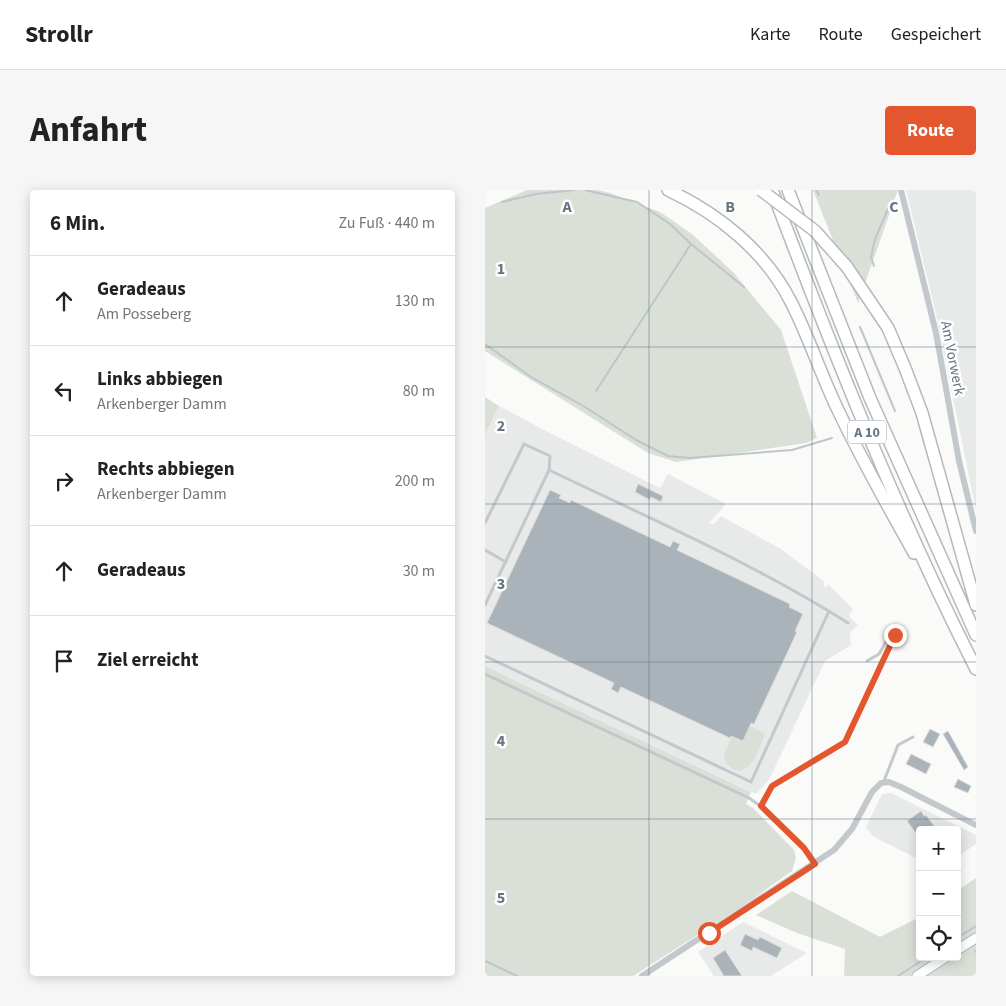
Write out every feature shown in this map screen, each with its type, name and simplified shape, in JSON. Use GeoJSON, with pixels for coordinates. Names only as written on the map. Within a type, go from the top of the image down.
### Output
{"type":"FeatureCollection","features":[{"type":"Feature","properties":{"kind":"highway"},"geometry":{"type":"LineString","coordinates":[[668,190],[717,218],[734,231],[768,266],[782,286],[803,327],[852,441],[919,562],[944,602]]}},
{"type":"Feature","properties":{"kind":"highway"},"geometry":{"type":"LineString","coordinates":[[761,190],[815,231],[847,267],[888,328],[922,413],[976,605]]}},
{"type":"Feature","properties":{"kind":"highway","name":"A 10"},"geometry":{"type":"LineString","coordinates":[[771,190],[860,414],[976,669]]}},
{"type":"Feature","properties":{"kind":"highway","name":"A 10"},"geometry":{"type":"LineString","coordinates":[[788,190],[870,398],[976,635]]}},
{"type":"Feature","properties":{"kind":"main road"},"geometry":{"type":"LineString","coordinates":[[961,947],[976,938]]}},
{"type":"Feature","properties":{"kind":"main road"},"geometry":{"type":"LineString","coordinates":[[917,976],[940,961]]}},
{"type":"Feature","properties":{"kind":"street","name":"Am Vorwerk"},"geometry":{"type":"LineString","coordinates":[[901,190],[936,333],[959,461],[976,531]]}},
{"type":"Feature","properties":{"kind":"street"},"geometry":{"type":"LineString","coordinates":[[642,976],[815,864],[844,839],[874,788],[884,782],[901,787],[976,825]]}},
{"type":"Feature","properties":{"kind":"lane"},"geometry":{"type":"LineString","coordinates":[[485,523],[524,444],[550,456],[549,470],[485,605]]}},
{"type":"Feature","properties":{"kind":"lane"},"geometry":{"type":"LineString","coordinates":[[549,470],[701,543],[848,622]]}},
{"type":"Feature","properties":{"kind":"lane"},"geometry":{"type":"LineString","coordinates":[[485,550],[506,562]]}},
{"type":"Feature","properties":{"kind":"lane"},"geometry":{"type":"LineString","coordinates":[[485,656],[751,782],[829,611]]}},
{"type":"Feature","properties":{"kind":"lane"},"geometry":{"type":"LineString","coordinates":[[772,786],[845,742],[895,635],[894,633],[891,633],[879,654],[867,661]]}},
{"type":"Feature","properties":{"kind":"lane"},"geometry":{"type":"LineString","coordinates":[[485,674],[749,798],[761,806],[804,848],[815,864]]}},
{"type":"Feature","properties":{"kind":"lane"},"geometry":{"type":"LineString","coordinates":[[884,782],[898,745],[913,737]]}},
{"type":"Feature","properties":{"kind":"lane"},"geometry":{"type":"LineString","coordinates":[[761,806],[773,781]]}},
{"type":"Feature","properties":{"kind":"shaded area"},"geometry":{"type":"Polygon","coordinates":[[[527,190],[598,190],[610,193],[660,212],[692,234],[733,272],[781,330],[817,438],[806,443],[676,462],[648,453],[485,351],[485,208],[527,190]]]}},
{"type":"Feature","properties":{"kind":"shaded area"},"geometry":{"type":"Polygon","coordinates":[[[813,190],[898,190],[858,303],[813,190]]]}},
{"type":"Feature","properties":{"kind":"shaded area"},"geometry":{"type":"Polygon","coordinates":[[[906,190],[976,190],[976,511],[936,314],[906,190]]]}},
{"type":"Feature","properties":{"kind":"shaded area"},"geometry":{"type":"Polygon","coordinates":[[[485,397],[499,406],[485,435],[485,397]]]}},
{"type":"Feature","properties":{"kind":"shaded area"},"geometry":{"type":"Polygon","coordinates":[[[499,406],[660,488],[668,474],[726,504],[709,523],[714,524],[721,516],[781,549],[825,582],[823,586],[826,588],[828,584],[853,609],[849,616],[858,625],[850,633],[851,645],[825,661],[769,780],[756,794],[485,666],[485,435],[499,406]]]}},
{"type":"Feature","properties":{"kind":"shaded area"},"geometry":{"type":"Polygon","coordinates":[[[485,666],[751,792],[746,804],[753,808],[794,850],[796,858],[792,871],[740,908],[633,976],[485,976],[485,666]]]}},
{"type":"Feature","properties":{"kind":"shaded area"},"geometry":{"type":"Polygon","coordinates":[[[750,726],[765,734],[758,753],[751,764],[741,770],[734,770],[726,763],[724,755],[732,736],[743,741],[750,726]]]}},
{"type":"Feature","properties":{"kind":"shaded area"},"geometry":{"type":"Polygon","coordinates":[[[891,793],[958,826],[916,826],[916,858],[874,837],[866,827],[882,794],[891,793]]]}},
{"type":"Feature","properties":{"kind":"shaded area"},"geometry":{"type":"Polygon","coordinates":[[[961,828],[976,835],[976,844],[961,854],[961,828]]]}},
{"type":"Feature","properties":{"kind":"shaded area"},"geometry":{"type":"Polygon","coordinates":[[[976,878],[976,976],[844,976],[845,949],[797,933],[756,915],[792,891],[880,937],[916,919],[916,961],[961,961],[961,888],[976,878]]]}},
{"type":"Feature","properties":{"kind":"shaded area"},"geometry":{"type":"Polygon","coordinates":[[[743,922],[807,953],[771,976],[714,976],[698,952],[743,922]]]}},
{"type":"Feature","properties":{"kind":"building"},"geometry":{"type":"Polygon","coordinates":[[[638,484],[663,496],[661,502],[651,497],[650,500],[635,492],[638,484]]]}},
{"type":"Feature","properties":{"kind":"building"},"geometry":{"type":"Polygon","coordinates":[[[550,490],[561,495],[559,498],[570,503],[571,500],[670,547],[673,541],[680,544],[677,550],[790,604],[789,607],[803,614],[795,631],[797,632],[754,724],[751,723],[743,741],[731,736],[730,738],[621,687],[618,693],[611,689],[614,683],[487,623],[550,490]]]}},
{"type":"Feature","properties":{"kind":"building"},"geometry":{"type":"Polygon","coordinates":[[[930,729],[940,734],[933,747],[923,742],[930,729]]]}},
{"type":"Feature","properties":{"kind":"building"},"geometry":{"type":"Polygon","coordinates":[[[948,731],[968,767],[964,770],[943,734],[948,731]]]}},
{"type":"Feature","properties":{"kind":"building"},"geometry":{"type":"Polygon","coordinates":[[[911,754],[931,764],[926,774],[906,764],[911,754]]]}},
{"type":"Feature","properties":{"kind":"building"},"geometry":{"type":"Polygon","coordinates":[[[958,779],[971,786],[968,793],[954,787],[958,779]]]}},
{"type":"Feature","properties":{"kind":"building"},"geometry":{"type":"Polygon","coordinates":[[[921,811],[934,826],[916,826],[916,833],[907,821],[921,811]]]}},
{"type":"Feature","properties":{"kind":"building"},"geometry":{"type":"Polygon","coordinates":[[[745,934],[758,940],[760,937],[782,948],[777,958],[753,947],[752,951],[740,945],[745,934]]]}},
{"type":"Feature","properties":{"kind":"building"},"geometry":{"type":"Polygon","coordinates":[[[725,950],[742,976],[724,976],[713,958],[725,950]]]}},
{"type":"Feature","properties":{"kind":"waterway"},"geometry":{"type":"LineString","coordinates":[[502,202],[536,194],[575,190]]}},
{"type":"Feature","properties":{"kind":"waterway"},"geometry":{"type":"LineString","coordinates":[[585,190],[637,202],[670,224],[691,244],[744,287]]}},
{"type":"Feature","properties":{"kind":"waterway"},"geometry":{"type":"LineString","coordinates":[[816,190],[819,195]]}},
{"type":"Feature","properties":{"kind":"waterway"},"geometry":{"type":"LineString","coordinates":[[874,266],[871,257],[875,239],[891,202]]}},
{"type":"Feature","properties":{"kind":"waterway"},"geometry":{"type":"LineString","coordinates":[[596,391],[691,244]]}},
{"type":"Feature","properties":{"kind":"waterway"},"geometry":{"type":"LineString","coordinates":[[860,327],[895,411]]}},
{"type":"Feature","properties":{"kind":"waterway"},"geometry":{"type":"LineString","coordinates":[[485,344],[531,377],[585,407],[636,440],[668,456],[690,458],[792,450],[832,438]]}},
{"type":"Feature","properties":{"kind":"waterway"},"geometry":{"type":"LineString","coordinates":[[961,935],[976,926]]}},
{"type":"Feature","properties":{"kind":"waterway"},"geometry":{"type":"LineString","coordinates":[[485,961],[517,976]]}},
{"type":"Feature","properties":{"kind":"waterway"},"geometry":{"type":"LineString","coordinates":[[898,976],[921,961]]}},
{"type":"Feature","properties":{"kind":"route"},"geometry":{"type":"LineString","coordinates":[[709,933],[815,864],[804,848],[761,806],[765,802],[772,786],[845,742],[895,635]]}}]}
